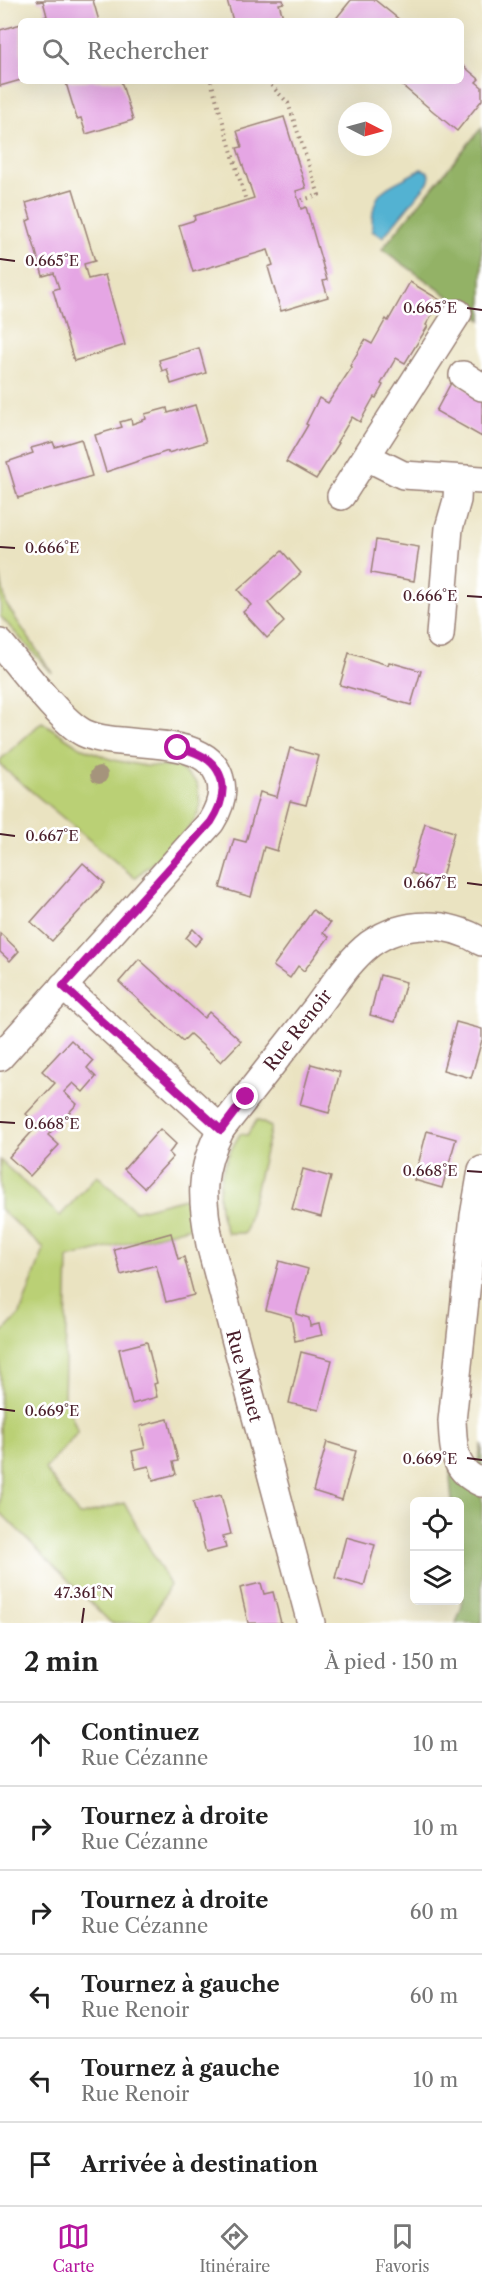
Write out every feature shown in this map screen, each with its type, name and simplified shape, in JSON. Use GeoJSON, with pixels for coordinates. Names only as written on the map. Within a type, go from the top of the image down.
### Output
{"type":"FeatureCollection","features":[{"type":"Feature","properties":{"kind":"street"},"geometry":{"type":"LineString","coordinates":[[341,496],[458,313]]}},
{"type":"Feature","properties":{"kind":"street"},"geometry":{"type":"LineString","coordinates":[[367,457],[403,475],[470,479],[457,500],[450,528],[440,635]]}},
{"type":"Feature","properties":{"kind":"street"},"geometry":{"type":"LineString","coordinates":[[0,643],[66,720],[82,732],[99,739],[196,751],[213,764],[222,784],[218,810],[211,822],[0,1057]]}},
{"type":"Feature","properties":{"kind":"street","name":"Rue Renoir"},"geometry":{"type":"LineString","coordinates":[[221,1130],[341,975],[370,944],[400,930],[427,926],[454,929],[482,942]]}},
{"type":"Feature","properties":{"kind":"street"},"geometry":{"type":"LineString","coordinates":[[63,986],[221,1130]]}},
{"type":"Feature","properties":{"kind":"street","name":"Rue Manet"},"geometry":{"type":"LineString","coordinates":[[221,1130],[213,1145],[204,1175],[203,1210],[221,1288],[311,1623]]}},
{"type":"Feature","properties":{"kind":"street"},"geometry":{"type":"LineString","coordinates":[[482,1170],[473,1227],[452,1421],[454,1452],[459,1465],[465,1473],[482,1483]]}},
{"type":"Feature","properties":{"kind":"path"},"geometry":{"type":"LineString","coordinates":[[213,84],[246,201]]}},
{"type":"Feature","properties":{"kind":"path"},"geometry":{"type":"LineString","coordinates":[[270,84],[288,103],[319,195],[299,201]]}},
{"type":"Feature","properties":{"kind":"green space"},"geometry":{"type":"Polygon","coordinates":[[[482,127],[482,320],[382,249],[482,127]]]}},
{"type":"Feature","properties":{"kind":"green space"},"geometry":{"type":"Polygon","coordinates":[[[0,575],[6,604],[52,673],[0,616],[0,575]]]}},
{"type":"Feature","properties":{"kind":"green space"},"geometry":{"type":"Polygon","coordinates":[[[42,722],[80,747],[113,760],[145,766],[178,767],[197,783],[200,806],[191,825],[173,845],[135,878],[0,765],[0,760],[42,722]]]}},
{"type":"Feature","properties":{"kind":"green space"},"geometry":{"type":"Polygon","coordinates":[[[257,1120],[271,1127],[245,1233],[227,1233],[222,1219],[219,1194],[223,1170],[240,1134],[247,1135],[257,1120]]]}},
{"type":"Feature","properties":{"kind":"green space"},"geometry":{"type":"Polygon","coordinates":[[[0,1160],[60,1216],[97,1175],[135,1211],[185,1198],[191,1227],[68,1258],[64,1397],[78,1432],[45,1469],[79,1516],[124,1503],[170,1585],[149,1623],[111,1623],[0,1512],[0,1335],[20,1314],[44,1249],[0,1209],[0,1160]]]}},
{"type":"Feature","properties":{"kind":"green space"},"geometry":{"type":"Polygon","coordinates":[[[482,1444],[482,1623],[456,1623],[462,1605],[464,1605],[464,1497],[452,1497],[450,1478],[454,1452],[473,1479],[482,1444]]]}},
{"type":"Feature","properties":{"kind":"water"},"geometry":{"type":"Polygon","coordinates":[[[421,169],[430,175],[429,181],[383,237],[372,231],[372,216],[378,197],[390,186],[421,169]]]}},
{"type":"Feature","properties":{"kind":"building"},"geometry":{"type":"Polygon","coordinates":[[[37,0],[93,0],[98,18],[41,18],[47,16],[43,1],[38,2],[37,0]]]}},
{"type":"Feature","properties":{"kind":"building"},"geometry":{"type":"Polygon","coordinates":[[[227,0],[283,0],[284,3],[279,4],[283,18],[232,18],[227,0]]]}},
{"type":"Feature","properties":{"kind":"building"},"geometry":{"type":"Polygon","coordinates":[[[351,0],[375,0],[397,18],[336,18],[351,0]]]}},
{"type":"Feature","properties":{"kind":"building"},"geometry":{"type":"Polygon","coordinates":[[[18,25],[18,81],[0,86],[0,30],[18,25]]]}},
{"type":"Feature","properties":{"kind":"building"},"geometry":{"type":"Polygon","coordinates":[[[464,66],[479,79],[476,82],[482,87],[482,100],[457,131],[400,84],[464,84],[464,66]]]}},
{"type":"Feature","properties":{"kind":"building"},"geometry":{"type":"Polygon","coordinates":[[[66,84],[122,84],[133,120],[86,134],[81,118],[77,119],[66,84]]]}},
{"type":"Feature","properties":{"kind":"building"},"geometry":{"type":"Polygon","coordinates":[[[284,117],[306,188],[296,191],[301,209],[306,207],[327,280],[323,281],[328,297],[281,311],[268,267],[273,265],[268,250],[193,272],[179,225],[195,220],[194,216],[254,198],[237,148],[242,147],[237,131],[284,117]]]}},
{"type":"Feature","properties":{"kind":"building"},"geometry":{"type":"Polygon","coordinates":[[[73,189],[95,261],[84,264],[88,279],[105,275],[125,345],[74,361],[53,290],[59,288],[54,273],[43,276],[27,221],[31,219],[26,203],[73,189]]]}},
{"type":"Feature","properties":{"kind":"building"},"geometry":{"type":"Polygon","coordinates":[[[410,282],[440,300],[426,325],[428,326],[405,363],[396,358],[376,398],[374,397],[360,422],[352,417],[337,442],[339,443],[316,479],[286,462],[308,425],[306,424],[319,398],[328,403],[352,367],[350,366],[365,340],[372,344],[410,282]]]}},
{"type":"Feature","properties":{"kind":"building"},"geometry":{"type":"Polygon","coordinates":[[[199,348],[206,373],[171,384],[167,369],[162,371],[159,360],[199,348]]]}},
{"type":"Feature","properties":{"kind":"building"},"geometry":{"type":"Polygon","coordinates":[[[452,381],[482,398],[482,437],[436,411],[452,381]]]}},
{"type":"Feature","properties":{"kind":"building"},"geometry":{"type":"Polygon","coordinates":[[[195,405],[206,442],[168,453],[168,451],[106,472],[95,435],[122,427],[120,422],[131,419],[132,424],[146,419],[145,414],[167,408],[168,413],[195,405]]]}},
{"type":"Feature","properties":{"kind":"building"},"geometry":{"type":"Polygon","coordinates":[[[81,439],[92,476],[18,498],[7,462],[33,453],[31,448],[53,442],[55,447],[81,439]]]}},
{"type":"Feature","properties":{"kind":"building"},"geometry":{"type":"Polygon","coordinates":[[[376,540],[419,547],[414,581],[371,573],[376,540]]]}},
{"type":"Feature","properties":{"kind":"building"},"geometry":{"type":"Polygon","coordinates":[[[282,551],[301,573],[268,603],[284,622],[267,638],[243,612],[251,605],[238,590],[282,551]]]}},
{"type":"Feature","properties":{"kind":"building"},"geometry":{"type":"Polygon","coordinates":[[[349,653],[388,665],[389,662],[421,671],[411,705],[340,685],[349,653]]]}},
{"type":"Feature","properties":{"kind":"building"},"geometry":{"type":"Polygon","coordinates":[[[290,748],[319,756],[306,805],[290,801],[277,851],[264,847],[251,897],[220,888],[234,839],[246,842],[260,792],[277,797],[290,748]]]}},
{"type":"Feature","properties":{"kind":"building"},"geometry":{"type":"Polygon","coordinates":[[[425,823],[454,832],[441,881],[411,873],[425,823]]]}},
{"type":"Feature","properties":{"kind":"building"},"geometry":{"type":"Polygon","coordinates":[[[83,863],[105,883],[52,941],[31,922],[83,863]]]}},
{"type":"Feature","properties":{"kind":"building"},"geometry":{"type":"Polygon","coordinates":[[[313,910],[330,923],[323,933],[329,937],[304,971],[298,966],[290,978],[273,966],[313,910]]]}},
{"type":"Feature","properties":{"kind":"building"},"geometry":{"type":"Polygon","coordinates":[[[193,929],[202,938],[195,946],[186,938],[193,929]]]}},
{"type":"Feature","properties":{"kind":"building"},"geometry":{"type":"Polygon","coordinates":[[[0,933],[19,951],[10,961],[0,952],[0,933]]]}},
{"type":"Feature","properties":{"kind":"building"},"geometry":{"type":"Polygon","coordinates":[[[139,959],[204,1018],[209,1012],[241,1041],[221,1062],[190,1034],[183,1041],[119,982],[139,959]]]}},
{"type":"Feature","properties":{"kind":"building"},"geometry":{"type":"Polygon","coordinates":[[[380,975],[406,982],[395,1022],[370,1015],[380,975]]]}},
{"type":"Feature","properties":{"kind":"building"},"geometry":{"type":"Polygon","coordinates":[[[456,1022],[482,1029],[482,1040],[471,1078],[443,1070],[456,1022]]]}},
{"type":"Feature","properties":{"kind":"building"},"geometry":{"type":"Polygon","coordinates":[[[71,1040],[93,1061],[87,1068],[96,1077],[83,1092],[73,1083],[64,1092],[77,1104],[48,1135],[59,1145],[30,1176],[9,1157],[38,1125],[26,1114],[55,1083],[42,1071],[71,1040]]]}},
{"type":"Feature","properties":{"kind":"building"},"geometry":{"type":"Polygon","coordinates":[[[311,1064],[340,1072],[329,1113],[300,1105],[311,1064]]]}},
{"type":"Feature","properties":{"kind":"building"},"geometry":{"type":"Polygon","coordinates":[[[160,1129],[176,1144],[169,1153],[173,1157],[144,1188],[124,1169],[160,1129]]]}},
{"type":"Feature","properties":{"kind":"building"},"geometry":{"type":"Polygon","coordinates":[[[427,1131],[456,1139],[442,1188],[414,1180],[427,1131]]]}},
{"type":"Feature","properties":{"kind":"building"},"geometry":{"type":"Polygon","coordinates":[[[303,1169],[331,1177],[321,1217],[292,1209],[303,1169]]]}},
{"type":"Feature","properties":{"kind":"building"},"geometry":{"type":"Polygon","coordinates":[[[171,1233],[178,1259],[184,1257],[194,1295],[166,1302],[156,1265],[121,1275],[114,1249],[171,1233]]]}},
{"type":"Feature","properties":{"kind":"building"},"geometry":{"type":"Polygon","coordinates":[[[279,1261],[308,1269],[296,1314],[309,1318],[310,1326],[319,1324],[322,1335],[295,1341],[291,1317],[266,1310],[279,1261]]]}},
{"type":"Feature","properties":{"kind":"building"},"geometry":{"type":"Polygon","coordinates":[[[147,1342],[157,1383],[154,1384],[157,1397],[132,1404],[119,1349],[147,1342]]]}},
{"type":"Feature","properties":{"kind":"building"},"geometry":{"type":"Polygon","coordinates":[[[301,1352],[332,1360],[319,1410],[289,1403],[301,1352]]]}},
{"type":"Feature","properties":{"kind":"building"},"geometry":{"type":"Polygon","coordinates":[[[168,1419],[178,1461],[173,1462],[176,1474],[153,1480],[149,1466],[136,1469],[132,1451],[145,1448],[140,1426],[168,1419]]]}},
{"type":"Feature","properties":{"kind":"building"},"geometry":{"type":"Polygon","coordinates":[[[327,1442],[356,1451],[342,1500],[313,1491],[327,1442]]]}},
{"type":"Feature","properties":{"kind":"building"},"geometry":{"type":"Polygon","coordinates":[[[221,1495],[231,1534],[223,1536],[226,1548],[206,1553],[193,1502],[221,1495]]]}},
{"type":"Feature","properties":{"kind":"building"},"geometry":{"type":"Polygon","coordinates":[[[346,1537],[375,1545],[364,1586],[335,1578],[346,1537]]]}},
{"type":"Feature","properties":{"kind":"building"},"geometry":{"type":"Polygon","coordinates":[[[261,1583],[264,1594],[273,1592],[281,1623],[248,1623],[240,1588],[261,1583]]]}},
{"type":"Feature","properties":{"kind":"route"},"geometry":{"type":"LineString","coordinates":[[178,748],[196,751],[213,764],[222,784],[218,810],[211,822],[63,986],[221,1130],[246,1097]]}}]}
